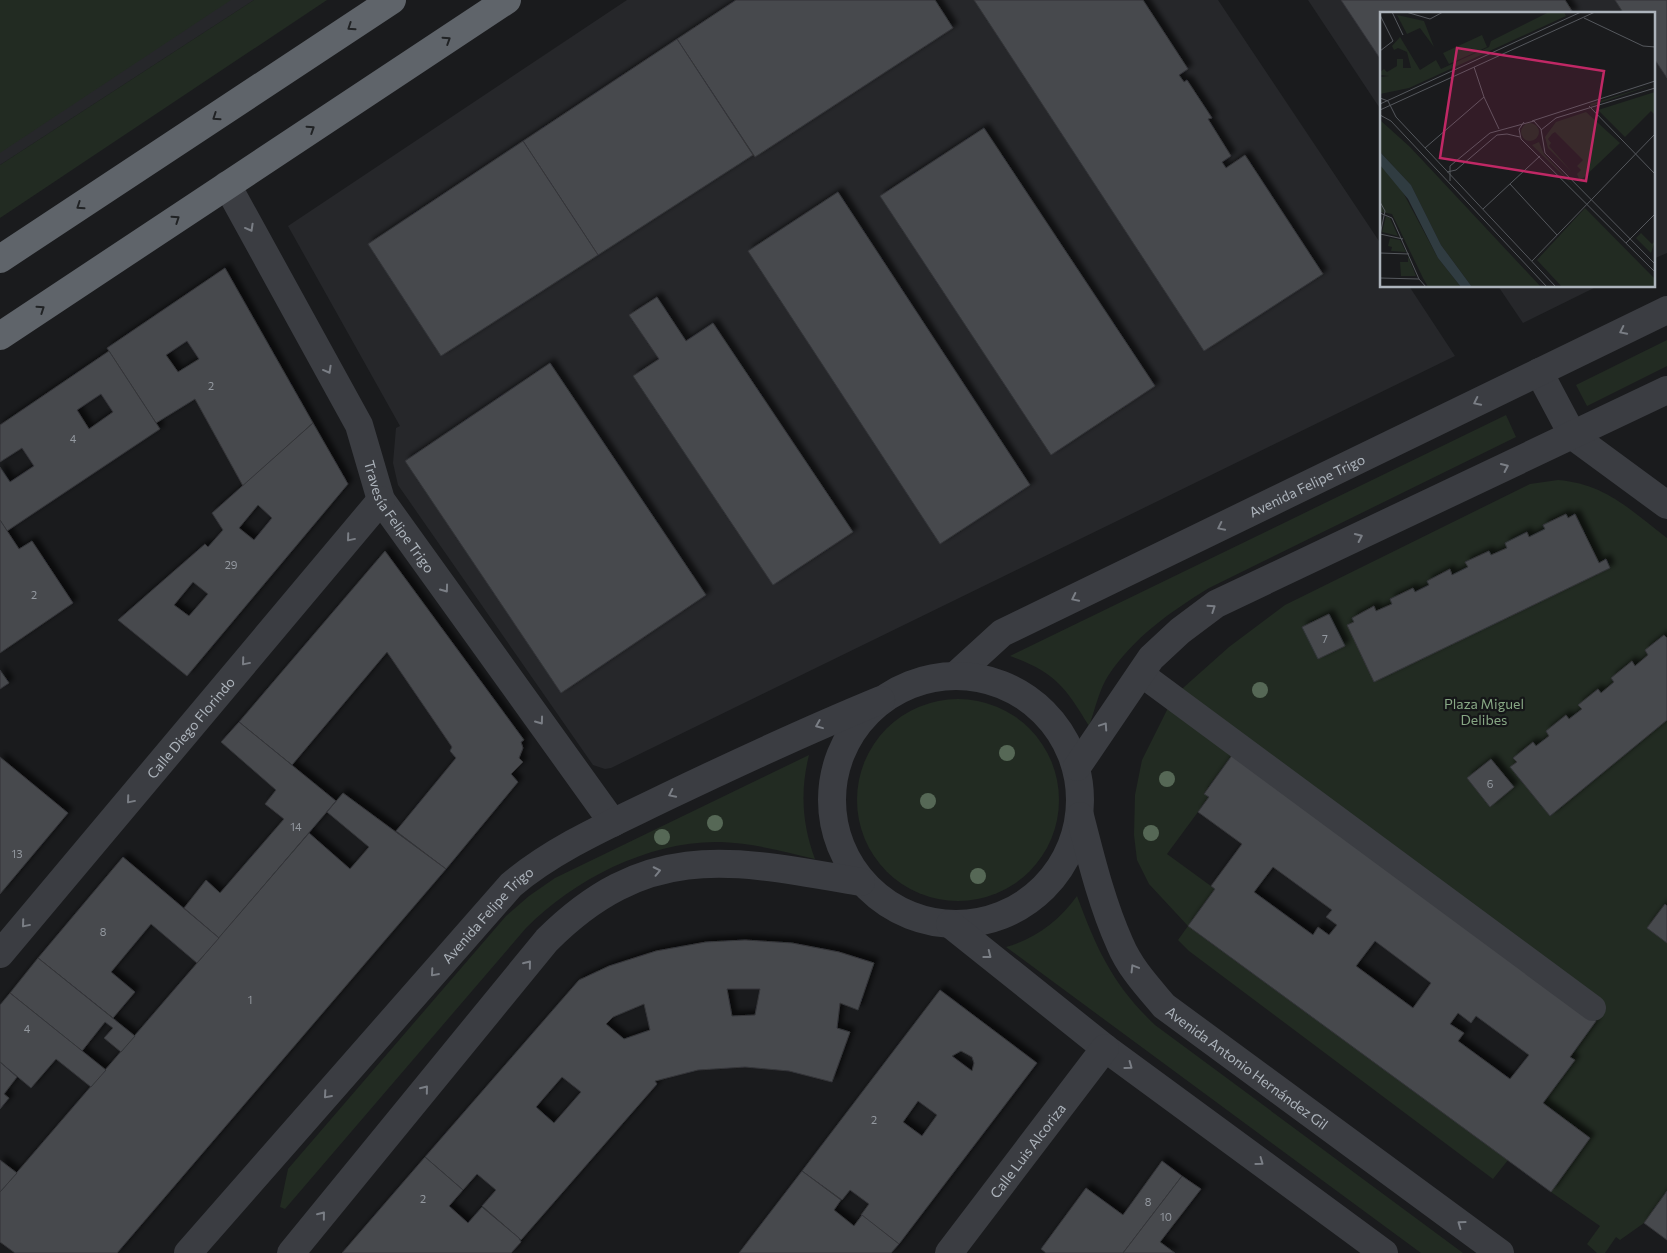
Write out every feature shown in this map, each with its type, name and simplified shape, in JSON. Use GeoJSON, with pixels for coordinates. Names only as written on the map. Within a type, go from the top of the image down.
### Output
{"type":"FeatureCollection","features":[{"type":"Feature","properties":{"kind":"highway"},"geometry":{"type":"LineString","coordinates":[[0,260],[392,0]]}},
{"type":"Feature","properties":{"kind":"highway"},"geometry":{"type":"LineString","coordinates":[[0,336],[507,0]]}},
{"type":"Feature","properties":{"kind":"street","name":"Travesía Felipe Trigo"},"geometry":{"type":"LineString","coordinates":[[227,185],[358,425],[381,500],[613,823]]}},
{"type":"Feature","properties":{"kind":"street","name":"Avenida Felipe Trigo"},"geometry":{"type":"LineString","coordinates":[[956,675],[1002,633],[1667,310]]}},
{"type":"Feature","properties":{"kind":"street"},"geometry":{"type":"LineString","coordinates":[[1539,372],[1572,436],[1667,505]]}},
{"type":"Feature","properties":{"kind":"street"},"geometry":{"type":"LineString","coordinates":[[1077,767],[1151,658],[1180,631],[1216,604],[1667,390]]}},
{"type":"Feature","properties":{"kind":"street","name":"Calle Diego Florindo"},"geometry":{"type":"LineString","coordinates":[[0,954],[381,500]]}},
{"type":"Feature","properties":{"kind":"street"},"geometry":{"type":"LineString","coordinates":[[1140,673],[1593,1008]]}},
{"type":"Feature","properties":{"kind":"street"},"geometry":{"type":"LineString","coordinates":[[956,675],[980,678],[1004,685],[1043,710],[1057,727],[1070,748],[1077,767],[1080,788],[1080,816],[1075,838],[1066,859],[1040,893],[1006,915],[979,923],[950,924],[924,921],[899,912],[872,894],[861,882],[840,849],[832,819],[831,788],[839,756],[856,725],[881,700],[918,681],[956,675]]}},
{"type":"Feature","properties":{"kind":"street","name":"Avenida Felipe Trigo"},"geometry":{"type":"LineString","coordinates":[[188,1253],[511,885],[533,867],[613,823],[812,728],[881,700]]}},
{"type":"Feature","properties":{"kind":"street","name":"Avenida Antonio Hernández Gil"},"geometry":{"type":"LineString","coordinates":[[1080,816],[1098,882],[1120,945],[1140,978],[1164,1006],[1500,1253]]}},
{"type":"Feature","properties":{"kind":"street"},"geometry":{"type":"LineString","coordinates":[[291,1253],[546,940],[578,911],[596,898],[648,873],[705,863],[782,868],[861,882]]}},
{"type":"Feature","properties":{"kind":"street"},"geometry":{"type":"LineString","coordinates":[[950,924],[1105,1048],[1384,1253]]}},
{"type":"Feature","properties":{"kind":"street","name":"Calle Luis Alcoriza"},"geometry":{"type":"LineString","coordinates":[[949,1253],[1105,1048]]}},
{"type":"Feature","properties":{"kind":"shaded area"},"geometry":{"type":"Polygon","coordinates":[[[0,0],[254,0],[0,165],[0,0]]]}},
{"type":"Feature","properties":{"kind":"shaded area"},"geometry":{"type":"Polygon","coordinates":[[[627,0],[1218,0],[1380,243],[1380,288],[1410,288],[1455,356],[611,768],[605,769],[593,765],[398,485],[393,463],[396,428],[400,426],[288,226],[627,0]]]}},
{"type":"Feature","properties":{"kind":"shaded area"},"geometry":{"type":"Polygon","coordinates":[[[1308,0],[1667,0],[1667,253],[1654,259],[1654,12],[1380,12],[1380,108],[1308,0]]]}},
{"type":"Feature","properties":{"kind":"shaded area"},"geometry":{"type":"Polygon","coordinates":[[[1499,288],[1594,288],[1523,323],[1499,288]]]}},
{"type":"Feature","properties":{"kind":"green space"},"geometry":{"type":"Polygon","coordinates":[[[0,0],[231,0],[0,153],[0,0]]]}},
{"type":"Feature","properties":{"kind":"green space"},"geometry":{"type":"Polygon","coordinates":[[[254,0],[327,0],[0,218],[0,165],[254,0]]]}},
{"type":"Feature","properties":{"kind":"green space"},"geometry":{"type":"Polygon","coordinates":[[[1667,340],[1667,366],[1587,406],[1576,385],[1667,340]]]}},
{"type":"Feature","properties":{"kind":"green space"},"geometry":{"type":"Polygon","coordinates":[[[1506,415],[1516,437],[1209,588],[1180,606],[1141,637],[1118,662],[1105,682],[1089,726],[1073,700],[1057,682],[1038,668],[1010,656],[1506,415]]]}},
{"type":"Feature","properties":{"kind":"green space","name":"Plaza Miguel Delibes"},"geometry":{"type":"Polygon","coordinates":[[[1558,480],[1575,482],[1590,487],[1617,500],[1667,538],[1667,1191],[1644,1223],[1620,1240],[1616,1237],[1605,1253],[1597,1253],[1587,1244],[1600,1226],[1551,1192],[1590,1138],[1543,1103],[1575,1060],[1570,1057],[1596,1020],[1233,754],[1204,793],[1209,797],[1167,854],[1215,889],[1188,926],[1149,884],[1137,860],[1134,835],[1135,795],[1142,760],[1174,696],[1229,647],[1285,605],[1530,484],[1558,480]]]}},
{"type":"Feature","properties":{"kind":"green space"},"geometry":{"type":"Polygon","coordinates":[[[948,699],[968,699],[987,703],[1006,711],[1022,722],[1036,736],[1047,752],[1055,771],[1059,800],[1055,829],[1047,848],[1036,864],[1022,878],[1006,889],[987,897],[968,901],[948,901],[929,897],[910,889],[894,878],[880,864],[869,848],[861,829],[857,810],[857,790],[861,771],[869,752],[880,736],[894,722],[910,711],[929,703],[948,699]]]}},
{"type":"Feature","properties":{"kind":"green space"},"geometry":{"type":"Polygon","coordinates":[[[809,755],[804,782],[804,807],[807,833],[815,859],[745,844],[721,842],[694,843],[641,855],[590,879],[545,910],[526,928],[285,1209],[280,1207],[288,1169],[506,916],[529,896],[555,878],[809,755]]]}},
{"type":"Feature","properties":{"kind":"green space"},"geometry":{"type":"Polygon","coordinates":[[[1077,896],[1099,950],[1117,981],[1140,1010],[1155,1025],[1463,1253],[1421,1253],[1006,947],[1017,944],[1046,928],[1077,896]]]}},
{"type":"Feature","properties":{"kind":"green space"},"geometry":{"type":"Polygon","coordinates":[[[1188,926],[1508,1160],[1493,1179],[1189,951],[1178,940],[1188,926]]]}},
{"type":"Feature","properties":{"kind":"building"},"geometry":{"type":"Polygon","coordinates":[[[736,0],[935,0],[953,28],[755,157],[677,39],[736,0]]]}},
{"type":"Feature","properties":{"kind":"building"},"geometry":{"type":"Polygon","coordinates":[[[974,0],[1143,0],[1188,69],[1179,75],[1184,82],[1187,80],[1212,118],[1208,119],[1231,156],[1222,162],[1226,168],[1245,155],[1323,274],[1204,351],[974,0]]]}},
{"type":"Feature","properties":{"kind":"building"},"geometry":{"type":"Polygon","coordinates":[[[1341,0],[1565,0],[1573,12],[1380,12],[1380,58],[1341,0]]]}},
{"type":"Feature","properties":{"kind":"building"},"geometry":{"type":"Polygon","coordinates":[[[1615,0],[1667,0],[1667,78],[1654,58],[1654,12],[1623,12],[1615,0]]]}},
{"type":"Feature","properties":{"kind":"building"},"geometry":{"type":"Polygon","coordinates":[[[677,39],[753,155],[598,255],[523,141],[677,39]]]}},
{"type":"Feature","properties":{"kind":"building"},"geometry":{"type":"Polygon","coordinates":[[[984,128],[1155,386],[1051,455],[880,196],[984,128]]]}},
{"type":"Feature","properties":{"kind":"building"},"geometry":{"type":"Polygon","coordinates":[[[523,141],[598,255],[441,356],[368,244],[523,141]]]}},
{"type":"Feature","properties":{"kind":"building"},"geometry":{"type":"Polygon","coordinates":[[[838,192],[1030,485],[940,544],[748,251],[838,192]]]}},
{"type":"Feature","properties":{"kind":"building"},"geometry":{"type":"Polygon","coordinates":[[[225,268],[313,423],[243,486],[195,399],[156,423],[107,348],[225,268]],[[187,341],[166,355],[178,372],[199,359],[187,341]]]}},
{"type":"Feature","properties":{"kind":"building"},"geometry":{"type":"Polygon","coordinates":[[[657,297],[686,341],[713,323],[853,532],[773,585],[633,376],[659,359],[629,315],[657,297]]]}},
{"type":"Feature","properties":{"kind":"building"},"geometry":{"type":"Polygon","coordinates":[[[109,351],[160,429],[7,531],[0,520],[0,467],[10,482],[34,466],[22,448],[0,462],[0,425],[109,351]],[[101,394],[77,410],[89,429],[113,412],[101,394]]]}},
{"type":"Feature","properties":{"kind":"building"},"geometry":{"type":"Polygon","coordinates":[[[550,363],[706,595],[561,693],[405,461],[550,363]]]}},
{"type":"Feature","properties":{"kind":"building"},"geometry":{"type":"Polygon","coordinates":[[[313,423],[348,484],[187,676],[118,620],[205,544],[208,547],[223,530],[212,513],[313,423]],[[258,505],[239,528],[254,540],[272,518],[258,505]],[[193,582],[174,605],[189,616],[208,594],[193,582]]]}},
{"type":"Feature","properties":{"kind":"building"},"geometry":{"type":"Polygon","coordinates":[[[1566,514],[1568,518],[1575,514],[1599,563],[1606,559],[1610,568],[1374,682],[1347,625],[1354,622],[1352,618],[1374,606],[1376,611],[1392,604],[1390,599],[1413,588],[1415,592],[1429,585],[1427,581],[1450,569],[1452,575],[1468,567],[1465,562],[1489,551],[1491,555],[1507,548],[1505,543],[1527,532],[1529,537],[1545,529],[1543,525],[1566,514]]]}},
{"type":"Feature","properties":{"kind":"building"},"geometry":{"type":"Polygon","coordinates":[[[0,520],[19,549],[32,541],[73,603],[0,653],[0,520]]]}},
{"type":"Feature","properties":{"kind":"building"},"geometry":{"type":"Polygon","coordinates":[[[385,551],[524,740],[521,742],[523,748],[519,758],[523,762],[511,774],[518,782],[446,869],[396,831],[456,758],[450,751],[452,747],[387,652],[292,765],[239,722],[385,551]]]}},
{"type":"Feature","properties":{"kind":"building"},"geometry":{"type":"Polygon","coordinates":[[[1329,614],[1345,646],[1318,659],[1302,627],[1329,614]]]}},
{"type":"Feature","properties":{"kind":"building"},"geometry":{"type":"Polygon","coordinates":[[[1664,635],[1667,638],[1667,720],[1550,816],[1510,767],[1517,762],[1513,758],[1533,742],[1536,746],[1549,736],[1546,731],[1566,715],[1569,719],[1582,709],[1578,705],[1598,689],[1601,693],[1614,682],[1611,678],[1632,661],[1635,666],[1648,655],[1645,650],[1664,635]]]}},
{"type":"Feature","properties":{"kind":"building"},"geometry":{"type":"Polygon","coordinates":[[[0,670],[9,683],[0,689],[0,670]]]}},
{"type":"Feature","properties":{"kind":"building"},"geometry":{"type":"Polygon","coordinates":[[[239,722],[336,801],[219,938],[184,908],[206,880],[220,893],[284,819],[265,804],[276,790],[221,742],[239,722]]]}},
{"type":"Feature","properties":{"kind":"building"},"geometry":{"type":"Polygon","coordinates":[[[1233,754],[1596,1021],[1570,1057],[1575,1060],[1543,1103],[1590,1138],[1551,1192],[1188,926],[1215,889],[1211,886],[1242,844],[1198,812],[1209,797],[1204,794],[1233,754]],[[1273,867],[1254,892],[1313,935],[1318,927],[1329,935],[1337,925],[1326,917],[1332,910],[1273,867]],[[1375,941],[1356,966],[1413,1008],[1431,983],[1375,941]],[[1458,1013],[1450,1024],[1464,1033],[1458,1041],[1510,1079],[1529,1055],[1476,1016],[1471,1023],[1458,1013]]]}},
{"type":"Feature","properties":{"kind":"building"},"geometry":{"type":"Polygon","coordinates":[[[0,757],[68,813],[0,894],[0,757]]]}},
{"type":"Feature","properties":{"kind":"building"},"geometry":{"type":"Polygon","coordinates":[[[1491,759],[1514,787],[1490,807],[1467,778],[1491,759]]]}},
{"type":"Feature","properties":{"kind":"building"},"geometry":{"type":"Polygon","coordinates":[[[343,793],[446,869],[117,1253],[15,1253],[0,1242],[0,1192],[309,833],[350,869],[369,847],[327,812],[343,793]]]}},
{"type":"Feature","properties":{"kind":"building"},"geometry":{"type":"Polygon","coordinates":[[[123,857],[219,938],[197,963],[151,924],[111,972],[135,992],[113,1018],[38,958],[123,857]]]}},
{"type":"Feature","properties":{"kind":"building"},"geometry":{"type":"Polygon","coordinates":[[[1665,904],[1667,906],[1667,943],[1647,928],[1665,904]]]}},
{"type":"Feature","properties":{"kind":"building"},"geometry":{"type":"Polygon","coordinates":[[[745,940],[792,943],[839,952],[874,963],[858,1010],[840,1003],[837,1028],[850,1032],[832,1082],[789,1071],[745,1067],[698,1070],[655,1081],[657,1084],[521,1240],[482,1206],[496,1190],[477,1174],[463,1190],[425,1157],[579,980],[609,966],[656,951],[706,942],[745,940]],[[727,989],[732,1016],[755,1015],[760,989],[727,989]],[[644,1004],[613,1017],[606,1024],[624,1039],[650,1030],[644,1004]],[[562,1077],[536,1107],[554,1123],[581,1092],[562,1077]]]}},
{"type":"Feature","properties":{"kind":"building"},"geometry":{"type":"Polygon","coordinates":[[[38,958],[135,1036],[121,1052],[104,1038],[113,1028],[105,1022],[82,1051],[10,993],[38,958]]]}},
{"type":"Feature","properties":{"kind":"building"},"geometry":{"type":"Polygon","coordinates":[[[940,990],[1037,1063],[899,1244],[861,1215],[869,1204],[850,1190],[842,1200],[802,1171],[940,990]],[[961,1051],[952,1056],[972,1071],[974,1063],[972,1057],[961,1051]],[[918,1101],[903,1122],[922,1136],[937,1115],[918,1101]]]}},
{"type":"Feature","properties":{"kind":"building"},"geometry":{"type":"Polygon","coordinates":[[[10,993],[106,1070],[91,1087],[56,1059],[31,1088],[0,1062],[0,1005],[10,993]]]}},
{"type":"Feature","properties":{"kind":"building"},"geometry":{"type":"Polygon","coordinates":[[[0,1062],[17,1077],[4,1094],[9,1098],[0,1109],[0,1062]]]}},
{"type":"Feature","properties":{"kind":"building"},"geometry":{"type":"Polygon","coordinates":[[[425,1157],[463,1190],[449,1206],[468,1223],[482,1207],[519,1238],[521,1242],[511,1253],[342,1253],[425,1157]]]}},
{"type":"Feature","properties":{"kind":"building"},"geometry":{"type":"Polygon","coordinates":[[[0,1160],[17,1173],[0,1192],[0,1160]]]}},
{"type":"Feature","properties":{"kind":"building"},"geometry":{"type":"Polygon","coordinates":[[[1162,1161],[1182,1176],[1123,1253],[1046,1253],[1041,1249],[1086,1188],[1123,1215],[1162,1161]]]}},
{"type":"Feature","properties":{"kind":"building"},"geometry":{"type":"Polygon","coordinates":[[[802,1171],[841,1200],[834,1210],[854,1226],[862,1215],[899,1244],[891,1253],[739,1253],[802,1171]]]}},
{"type":"Feature","properties":{"kind":"building"},"geometry":{"type":"Polygon","coordinates":[[[1182,1176],[1201,1189],[1160,1242],[1175,1253],[1123,1253],[1182,1176]]]}},
{"type":"Feature","properties":{"kind":"building"},"geometry":{"type":"Polygon","coordinates":[[[1667,1191],[1667,1240],[1644,1223],[1667,1191]]]}}]}
